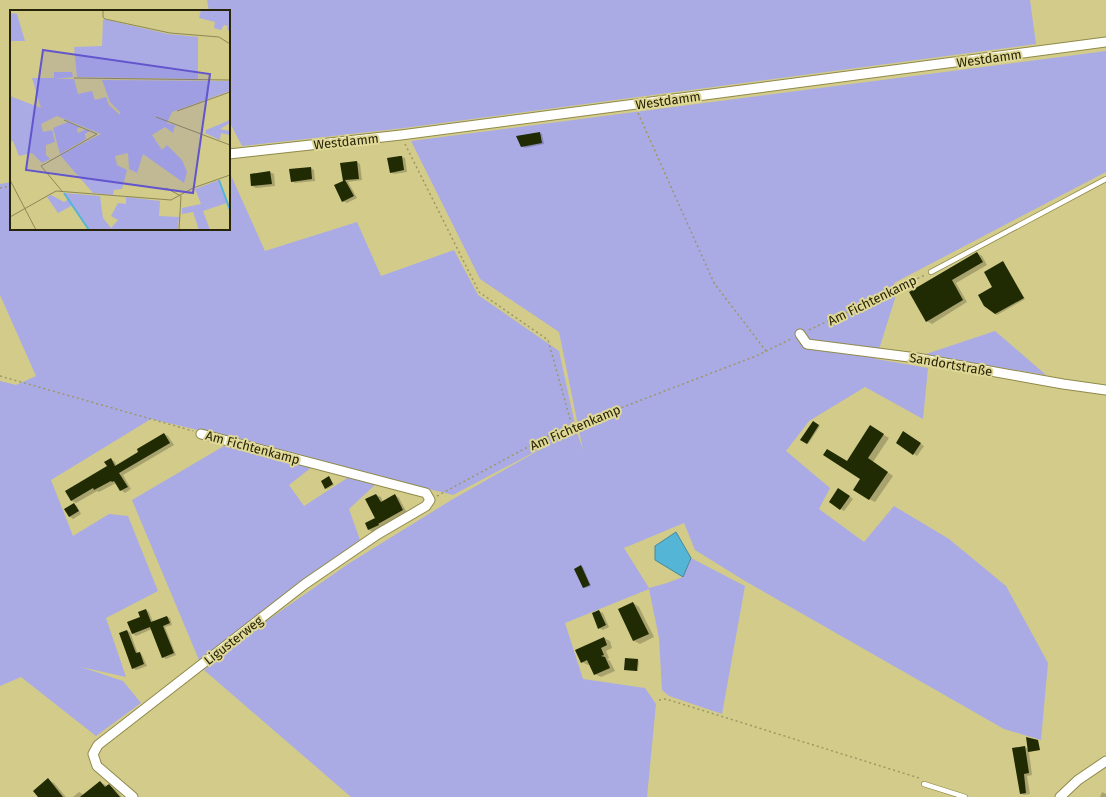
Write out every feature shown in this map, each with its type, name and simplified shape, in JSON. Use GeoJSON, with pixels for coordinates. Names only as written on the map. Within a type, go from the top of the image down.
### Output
{"type":"FeatureCollection","features":[{"type":"Feature","properties":{"kind":"street","name":"Westdamm"},"geometry":{"type":"LineString","coordinates":[[230,154],[401,135],[1106,42]]}},
{"type":"Feature","properties":{"kind":"street","name":"Sandortstraße"},"geometry":{"type":"LineString","coordinates":[[800,334],[807,344],[917,358],[1063,384],[1106,390]]}},
{"type":"Feature","properties":{"kind":"street","name":"Am Fichtenkamp"},"geometry":{"type":"LineString","coordinates":[[201,434],[426,493],[430,500]]}},
{"type":"Feature","properties":{"kind":"street","name":"Ligusterweg"},"geometry":{"type":"LineString","coordinates":[[133,797],[97,766],[93,754],[98,745],[304,584],[378,534],[426,506],[430,500]]}},
{"type":"Feature","properties":{"kind":"street"},"geometry":{"type":"LineString","coordinates":[[1060,797],[1078,780],[1106,761]]}},
{"type":"Feature","properties":{"kind":"lane","name":"Am Fichtenkamp"},"geometry":{"type":"LineString","coordinates":[[931,272],[1106,179]]}},
{"type":"Feature","properties":{"kind":"lane"},"geometry":{"type":"LineString","coordinates":[[924,784],[965,797]]}},
{"type":"Feature","properties":{"kind":"path"},"geometry":{"type":"LineString","coordinates":[[634,104],[714,283],[766,352]]}},
{"type":"Feature","properties":{"kind":"path"},"geometry":{"type":"LineString","coordinates":[[401,135],[479,292],[548,340],[572,426]]}},
{"type":"Feature","properties":{"kind":"path"},"geometry":{"type":"LineString","coordinates":[[0,188],[10,186]]}},
{"type":"Feature","properties":{"kind":"path","name":"Am Fichtenkamp"},"geometry":{"type":"LineString","coordinates":[[430,500],[550,435],[766,352],[800,334],[931,272]]}},
{"type":"Feature","properties":{"kind":"path","name":"Am Fichtenkamp"},"geometry":{"type":"LineString","coordinates":[[0,376],[201,434]]}},
{"type":"Feature","properties":{"kind":"path"},"geometry":{"type":"LineString","coordinates":[[659,700],[666,699],[921,779],[924,784]]}},
{"type":"Feature","properties":{"kind":"shaded area"},"geometry":{"type":"Polygon","coordinates":[[[207,0],[1030,0],[1036,44],[404,128],[242,146],[230,123],[230,10],[209,10],[207,0]]]}},
{"type":"Feature","properties":{"kind":"shaded area"},"geometry":{"type":"Polygon","coordinates":[[[1106,51],[1106,172],[894,283],[897,292],[876,359],[928,368],[923,419],[865,387],[809,421],[786,451],[830,488],[819,509],[864,542],[894,506],[949,539],[1006,586],[1048,663],[1041,740],[1004,729],[745,581],[695,550],[684,523],[624,548],[649,588],[683,577],[691,558],[745,586],[722,714],[669,696],[662,690],[659,638],[649,589],[565,623],[583,679],[645,688],[656,704],[647,797],[351,797],[204,670],[258,627],[348,564],[453,499],[557,440],[453,495],[151,419],[51,480],[73,536],[109,514],[128,516],[158,591],[106,618],[126,677],[81,667],[123,681],[141,703],[96,736],[21,677],[0,686],[0,381],[16,385],[36,376],[0,295],[0,184],[10,182],[10,230],[230,230],[230,173],[265,251],[357,222],[381,276],[454,250],[478,295],[559,351],[576,429],[583,450],[559,332],[480,279],[411,141],[1106,51]]]}},
{"type":"Feature","properties":{"kind":"shaded area"},"geometry":{"type":"Polygon","coordinates":[[[995,331],[1046,375],[923,355],[995,331]]]}},
{"type":"Feature","properties":{"kind":"shaded area"},"geometry":{"type":"Polygon","coordinates":[[[224,446],[312,467],[289,485],[304,506],[352,475],[376,484],[349,509],[360,540],[303,582],[204,661],[199,660],[132,500],[224,446]]]}},
{"type":"Feature","properties":{"kind":"shaded area"},"geometry":{"type":"Polygon","coordinates":[[[676,532],[691,558],[683,577],[655,560],[655,546],[676,532]]]}},
{"type":"Feature","properties":{"kind":"building"},"geometry":{"type":"Polygon","coordinates":[[[540,132],[542,143],[521,147],[516,136],[540,132]]]}},
{"type":"Feature","properties":{"kind":"building"},"geometry":{"type":"Polygon","coordinates":[[[402,156],[404,170],[390,173],[387,158],[402,156]]]}},
{"type":"Feature","properties":{"kind":"building"},"geometry":{"type":"Polygon","coordinates":[[[357,161],[359,179],[345,180],[354,196],[342,202],[334,185],[343,181],[340,163],[357,161]]]}},
{"type":"Feature","properties":{"kind":"building"},"geometry":{"type":"Polygon","coordinates":[[[311,167],[312,179],[291,182],[289,169],[311,167]]]}},
{"type":"Feature","properties":{"kind":"building"},"geometry":{"type":"Polygon","coordinates":[[[270,171],[272,184],[251,186],[250,174],[270,171]]]}},
{"type":"Feature","properties":{"kind":"building"},"geometry":{"type":"Polygon","coordinates":[[[977,252],[983,262],[952,280],[963,300],[926,322],[909,292],[977,252]]]}},
{"type":"Feature","properties":{"kind":"building"},"geometry":{"type":"Polygon","coordinates":[[[1003,261],[1024,298],[995,314],[984,306],[978,295],[992,287],[984,272],[1003,261]]]}},
{"type":"Feature","properties":{"kind":"building"},"geometry":{"type":"Polygon","coordinates":[[[813,421],[819,425],[807,444],[800,440],[813,421]]]}},
{"type":"Feature","properties":{"kind":"building"},"geometry":{"type":"Polygon","coordinates":[[[870,425],[884,434],[868,458],[888,472],[869,500],[853,490],[860,479],[823,455],[827,449],[847,461],[870,425]]]}},
{"type":"Feature","properties":{"kind":"building"},"geometry":{"type":"Polygon","coordinates":[[[903,431],[921,443],[913,455],[896,443],[903,431]]]}},
{"type":"Feature","properties":{"kind":"building"},"geometry":{"type":"Polygon","coordinates":[[[164,433],[170,443],[119,473],[128,487],[120,491],[114,481],[111,481],[94,490],[93,488],[71,501],[65,491],[107,466],[104,462],[111,458],[115,466],[138,452],[137,449],[164,433]]]}},
{"type":"Feature","properties":{"kind":"building"},"geometry":{"type":"Polygon","coordinates":[[[329,476],[333,484],[325,489],[321,481],[329,476]]]}},
{"type":"Feature","properties":{"kind":"building"},"geometry":{"type":"Polygon","coordinates":[[[838,488],[850,496],[840,510],[829,502],[838,488]]]}},
{"type":"Feature","properties":{"kind":"building"},"geometry":{"type":"Polygon","coordinates":[[[376,494],[381,502],[395,494],[403,510],[378,524],[365,499],[376,494]]]}},
{"type":"Feature","properties":{"kind":"building"},"geometry":{"type":"Polygon","coordinates":[[[74,503],[79,511],[69,517],[64,509],[74,503]]]}},
{"type":"Feature","properties":{"kind":"building"},"geometry":{"type":"Polygon","coordinates":[[[375,518],[379,525],[368,530],[365,523],[375,518]]]}},
{"type":"Feature","properties":{"kind":"building"},"geometry":{"type":"Polygon","coordinates":[[[581,565],[590,585],[583,588],[574,569],[581,565]]]}},
{"type":"Feature","properties":{"kind":"building"},"geometry":{"type":"Polygon","coordinates":[[[633,602],[649,634],[633,641],[618,609],[633,602]]]}},
{"type":"Feature","properties":{"kind":"building"},"geometry":{"type":"Polygon","coordinates":[[[146,609],[151,622],[167,616],[170,623],[163,626],[174,653],[162,658],[150,627],[132,634],[127,622],[140,617],[138,612],[146,609]]]}},
{"type":"Feature","properties":{"kind":"building"},"geometry":{"type":"Polygon","coordinates":[[[599,610],[606,625],[598,629],[592,613],[599,610]]]}},
{"type":"Feature","properties":{"kind":"building"},"geometry":{"type":"Polygon","coordinates":[[[127,630],[136,653],[140,652],[144,664],[132,669],[119,633],[127,630]]]}},
{"type":"Feature","properties":{"kind":"building"},"geometry":{"type":"Polygon","coordinates":[[[604,637],[607,645],[601,648],[604,655],[601,656],[605,657],[610,668],[594,675],[587,660],[581,663],[575,650],[604,637]]]}},
{"type":"Feature","properties":{"kind":"building"},"geometry":{"type":"Polygon","coordinates":[[[625,658],[638,659],[637,671],[624,670],[625,658]]]}},
{"type":"Feature","properties":{"kind":"building"},"geometry":{"type":"Polygon","coordinates":[[[1026,737],[1038,740],[1040,750],[1028,752],[1026,737]]]}},
{"type":"Feature","properties":{"kind":"building"},"geometry":{"type":"Polygon","coordinates":[[[1025,746],[1029,773],[1024,774],[1026,793],[1020,794],[1012,748],[1025,746]]]}},
{"type":"Feature","properties":{"kind":"building"},"geometry":{"type":"Polygon","coordinates":[[[48,778],[63,797],[38,797],[33,791],[48,778]]]}},
{"type":"Feature","properties":{"kind":"building"},"geometry":{"type":"Polygon","coordinates":[[[100,781],[105,787],[109,784],[120,797],[80,797],[100,781]]]}}]}
